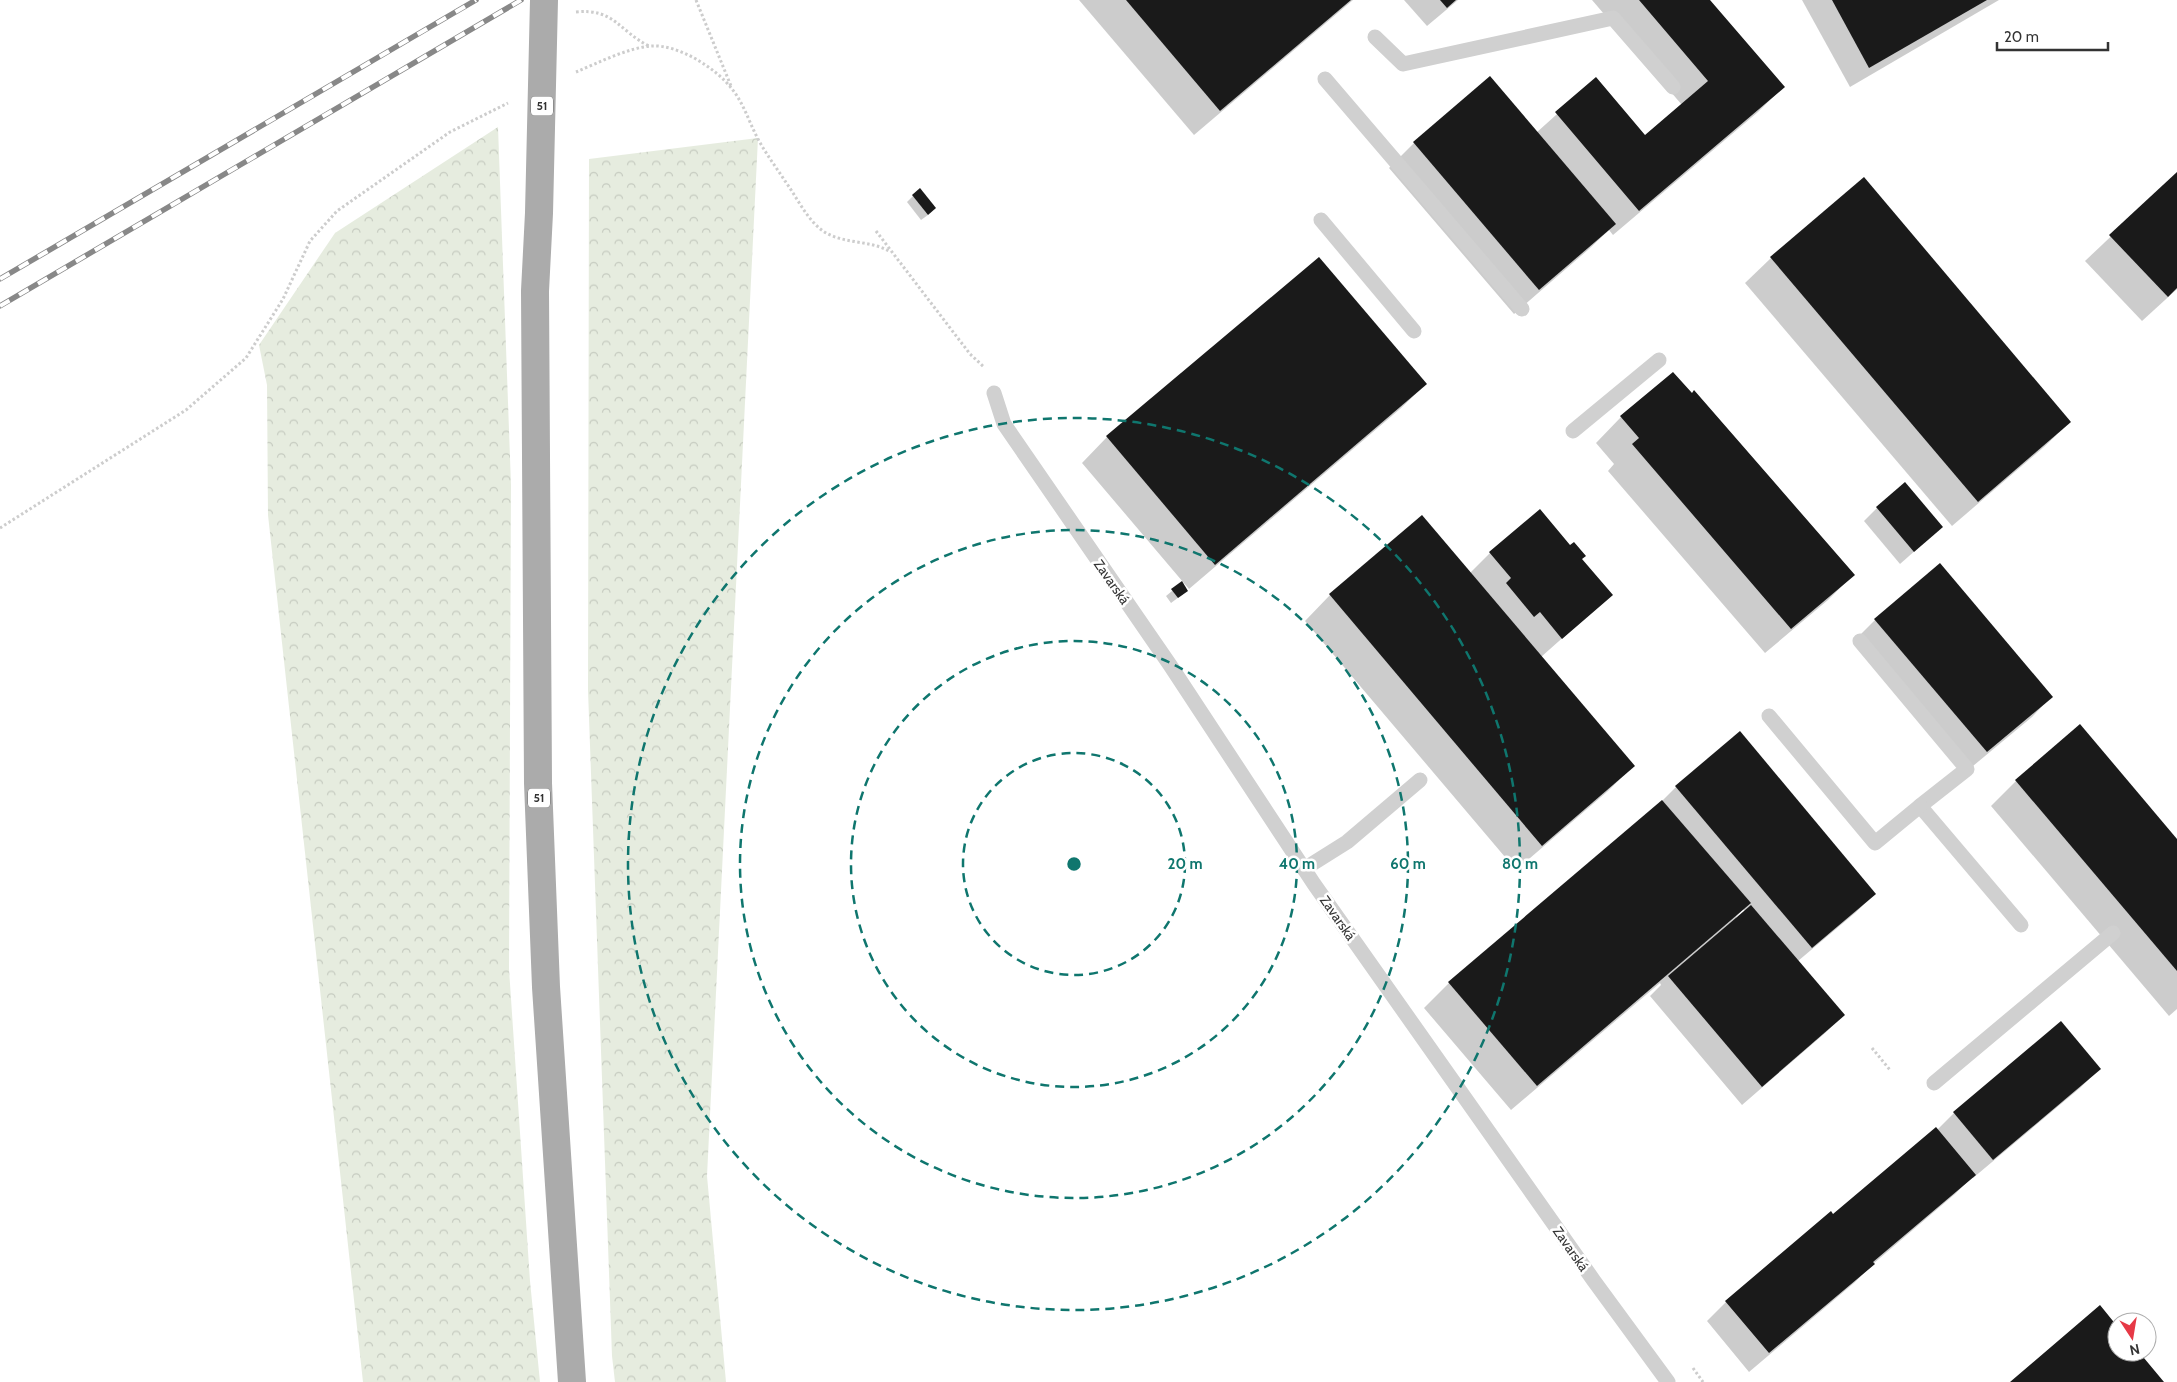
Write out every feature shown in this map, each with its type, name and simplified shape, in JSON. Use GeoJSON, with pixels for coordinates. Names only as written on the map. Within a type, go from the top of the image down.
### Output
{"type":"FeatureCollection","features":[{"type":"Feature","properties":{"kind":"main road","name":"51"},"geometry":{"type":"LineString","coordinates":[[544,0],[539,213],[535,291],[535,574],[538,793],[546,987],[572,1382]]}},
{"type":"Feature","properties":{"kind":"lane"},"geometry":{"type":"LineString","coordinates":[[1375,36],[1403,64],[1614,18],[1672,87]]}},
{"type":"Feature","properties":{"kind":"lane"},"geometry":{"type":"LineString","coordinates":[[1325,80],[1522,309]]}},
{"type":"Feature","properties":{"kind":"lane"},"geometry":{"type":"LineString","coordinates":[[1321,220],[1414,331]]}},
{"type":"Feature","properties":{"kind":"lane"},"geometry":{"type":"LineString","coordinates":[[1573,431],[1659,360]]}},
{"type":"Feature","properties":{"kind":"lane","name":"Zavarská"},"geometry":{"type":"LineString","coordinates":[[994,393],[997,408],[1004,424],[1170,665],[1304,869],[1577,1257],[1668,1382]]}},
{"type":"Feature","properties":{"kind":"lane"},"geometry":{"type":"LineString","coordinates":[[1769,716],[1876,843],[1967,769],[1860,641]]}},
{"type":"Feature","properties":{"kind":"lane"},"geometry":{"type":"LineString","coordinates":[[1304,869],[1346,842],[1420,780]]}},
{"type":"Feature","properties":{"kind":"lane"},"geometry":{"type":"LineString","coordinates":[[1920,806],[2021,925]]}},
{"type":"Feature","properties":{"kind":"lane"},"geometry":{"type":"LineString","coordinates":[[1934,1083],[2113,933]]}},
{"type":"Feature","properties":{"kind":"path"},"geometry":{"type":"LineString","coordinates":[[696,0],[731,87]]}},
{"type":"Feature","properties":{"kind":"path"},"geometry":{"type":"LineString","coordinates":[[571,13],[590,11],[605,14],[637,40],[650,46]]}},
{"type":"Feature","properties":{"kind":"path"},"geometry":{"type":"LineString","coordinates":[[876,231],[970,354]]}},
{"type":"Feature","properties":{"kind":"path"},"geometry":{"type":"LineString","coordinates":[[0,528],[186,410],[246,358]]}},
{"type":"Feature","properties":{"kind":"path"},"geometry":{"type":"LineString","coordinates":[[1872,1048],[1890,1070]]}},
{"type":"Feature","properties":{"kind":"green space"},"geometry":{"type":"Polygon","coordinates":[[[498,127],[511,485],[509,969],[530,1281],[540,1382],[363,1382],[268,515],[267,385],[259,345],[335,233],[498,127]]]}},
{"type":"Feature","properties":{"kind":"green space"},"geometry":{"type":"Polygon","coordinates":[[[758,138],[707,1176],[726,1382],[615,1382],[612,1356],[588,690],[589,159],[758,138]]]}},
{"type":"Feature","properties":{"kind":"building"},"geometry":{"type":"Polygon","coordinates":[[[1126,0],[1351,0],[1220,111],[1126,0]]]}},
{"type":"Feature","properties":{"kind":"building"},"geometry":{"type":"Polygon","coordinates":[[[1440,0],[1456,0],[1447,8],[1440,0]]]}},
{"type":"Feature","properties":{"kind":"building"},"geometry":{"type":"Polygon","coordinates":[[[1639,0],[1710,0],[1785,87],[1639,211],[1555,112],[1596,77],[1645,135],[1708,81],[1639,0]]]}},
{"type":"Feature","properties":{"kind":"building"},"geometry":{"type":"Polygon","coordinates":[[[1832,0],[1987,0],[1869,68],[1832,0]]]}},
{"type":"Feature","properties":{"kind":"building"},"geometry":{"type":"Polygon","coordinates":[[[1490,76],[1616,224],[1539,290],[1413,142],[1490,76]]]}},
{"type":"Feature","properties":{"kind":"building"},"geometry":{"type":"Polygon","coordinates":[[[2177,172],[2177,288],[2168,297],[2109,235],[2177,172]]]}},
{"type":"Feature","properties":{"kind":"building"},"geometry":{"type":"Polygon","coordinates":[[[1864,177],[2071,422],[1978,502],[1770,257],[1864,177]]]}},
{"type":"Feature","properties":{"kind":"building"},"geometry":{"type":"Polygon","coordinates":[[[920,188],[936,208],[928,215],[912,195],[920,188]]]}},
{"type":"Feature","properties":{"kind":"building"},"geometry":{"type":"Polygon","coordinates":[[[1319,257],[1427,384],[1215,565],[1106,436],[1319,257]]]}},
{"type":"Feature","properties":{"kind":"building"},"geometry":{"type":"Polygon","coordinates":[[[1673,372],[1692,393],[1694,390],[1855,575],[1791,629],[1632,444],[1639,438],[1620,416],[1673,372]]]}},
{"type":"Feature","properties":{"kind":"building"},"geometry":{"type":"Polygon","coordinates":[[[1905,482],[1943,527],[1914,552],[1876,507],[1905,482]]]}},
{"type":"Feature","properties":{"kind":"building"},"geometry":{"type":"Polygon","coordinates":[[[1540,509],[1570,545],[1574,542],[1586,556],[1582,559],[1613,595],[1562,639],[1540,612],[1534,617],[1506,583],[1511,578],[1489,552],[1540,509]]]}},
{"type":"Feature","properties":{"kind":"building"},"geometry":{"type":"Polygon","coordinates":[[[1422,515],[1635,766],[1542,846],[1329,594],[1422,515]]]}},
{"type":"Feature","properties":{"kind":"building"},"geometry":{"type":"Polygon","coordinates":[[[1940,563],[2053,697],[1987,752],[1874,619],[1940,563]]]}},
{"type":"Feature","properties":{"kind":"building"},"geometry":{"type":"Polygon","coordinates":[[[1182,581],[1188,591],[1178,598],[1171,589],[1182,581]]]}},
{"type":"Feature","properties":{"kind":"building"},"geometry":{"type":"Polygon","coordinates":[[[2080,724],[2177,839],[2177,971],[2015,780],[2080,724]]]}},
{"type":"Feature","properties":{"kind":"building"},"geometry":{"type":"Polygon","coordinates":[[[1740,731],[1876,894],[1812,948],[1675,786],[1740,731]]]}},
{"type":"Feature","properties":{"kind":"building"},"geometry":{"type":"Polygon","coordinates":[[[1662,800],[1751,903],[1537,1086],[1448,982],[1662,800]]]}},
{"type":"Feature","properties":{"kind":"building"},"geometry":{"type":"Polygon","coordinates":[[[1751,905],[1845,1015],[1762,1087],[1668,976],[1751,905]]]}},
{"type":"Feature","properties":{"kind":"building"},"geometry":{"type":"Polygon","coordinates":[[[2061,1021],[2101,1069],[1993,1160],[1953,1112],[2061,1021]]]}},
{"type":"Feature","properties":{"kind":"building"},"geometry":{"type":"Polygon","coordinates":[[[1936,1127],[1976,1175],[1873,1262],[1875,1264],[1769,1353],[1725,1301],[1831,1211],[1833,1214],[1936,1127]]]}},
{"type":"Feature","properties":{"kind":"building"},"geometry":{"type":"Polygon","coordinates":[[[2100,1305],[2107,1314],[2107,1362],[2147,1362],[2164,1382],[2010,1382],[2100,1305]]]}},
{"type":"Feature","properties":{"kind":"railway"},"geometry":{"type":"LineString","coordinates":[[0,279],[476,0]]}},
{"type":"Feature","properties":{"kind":"railway"},"geometry":{"type":"LineString","coordinates":[[0,306],[521,0]]}}]}
